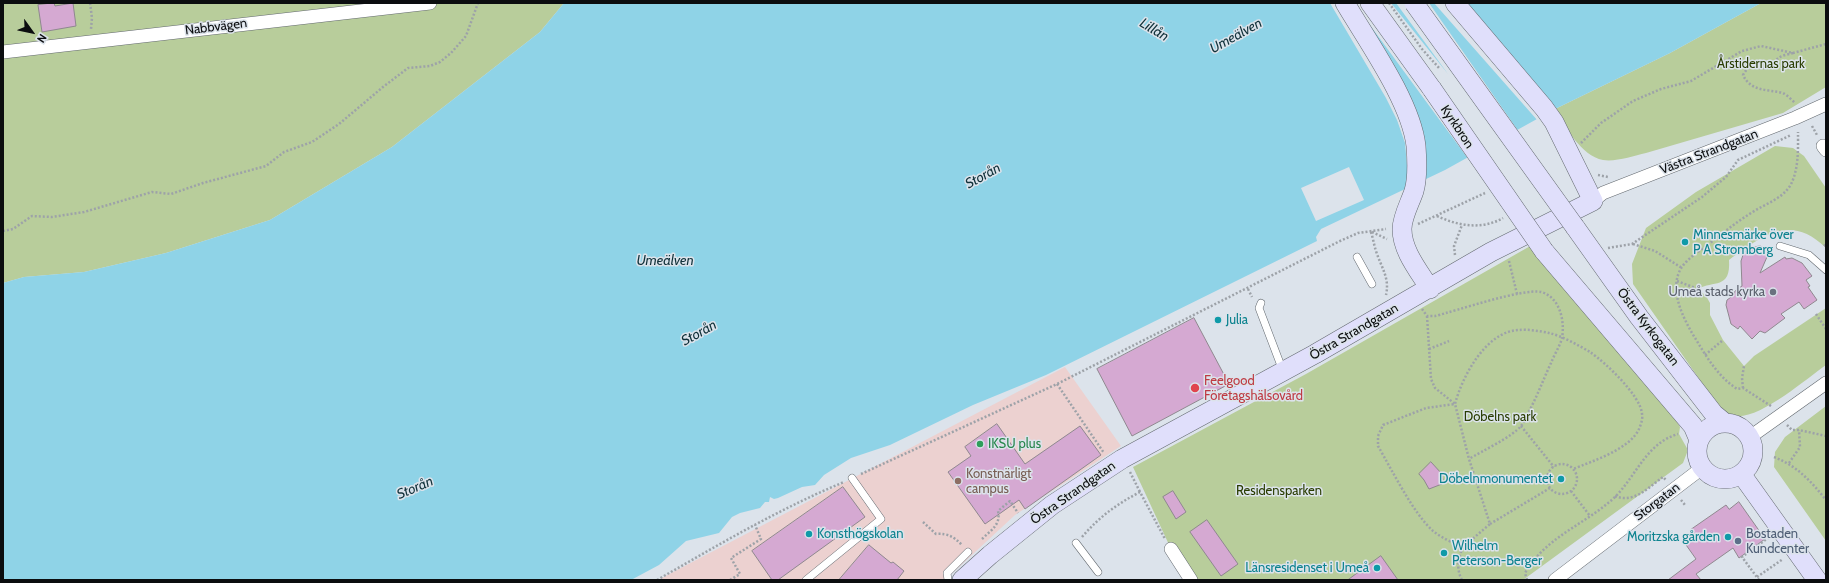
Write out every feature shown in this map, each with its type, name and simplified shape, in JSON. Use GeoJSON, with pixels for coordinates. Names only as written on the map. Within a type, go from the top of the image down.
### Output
{"type":"FeatureCollection","features":[{"type":"Feature","properties":{"kind":"street","name":"Nabbvägen"},"geometry":{"type":"LineString","coordinates":[[3,52],[430,3]]}},
{"type":"Feature","properties":{"kind":"street"},"geometry":{"type":"LineString","coordinates":[[1345,3],[1400,97],[1416,145],[1416,173],[1414,189],[1403,225],[1404,243],[1425,297]]}},
{"type":"Feature","properties":{"kind":"street","name":"Kyrkbron"},"geometry":{"type":"LineString","coordinates":[[1370,3],[1544,251],[1693,426],[1699,440]]}},
{"type":"Feature","properties":{"kind":"street","name":"Östra Kyrkogatan"},"geometry":{"type":"LineString","coordinates":[[1414,3],[1639,317],[1714,414],[1725,423],[1740,427],[1750,438]]}},
{"type":"Feature","properties":{"kind":"street"},"geometry":{"type":"LineString","coordinates":[[1455,3],[1534,95],[1550,116],[1593,201]]}},
{"type":"Feature","properties":{"kind":"street","name":"Västra Strandgatan"},"geometry":{"type":"LineString","coordinates":[[1593,201],[1603,193],[1795,118],[1826,104]]}},
{"type":"Feature","properties":{"kind":"street","name":"Östra Strandgatan"},"geometry":{"type":"LineString","coordinates":[[962,580],[990,555],[1052,506],[1122,459],[1283,371],[1425,297],[1491,252],[1593,201]]}},
{"type":"Feature","properties":{"kind":"street"},"geometry":{"type":"LineString","coordinates":[[1725,423],[1717,424],[1708,428],[1699,440],[1697,456],[1702,468],[1710,476],[1720,480],[1734,479],[1742,475],[1749,468],[1753,460],[1754,446],[1750,438],[1826,382]]}},
{"type":"Feature","properties":{"kind":"street","name":"Storgatan"},"geometry":{"type":"LineString","coordinates":[[1555,580],[1702,468]]}},
{"type":"Feature","properties":{"kind":"street"},"geometry":{"type":"LineString","coordinates":[[1742,475],[1817,580]]}},
{"type":"Feature","properties":{"kind":"street"},"geometry":{"type":"LineString","coordinates":[[1171,549],[1191,580]]}},
{"type":"Feature","properties":{"kind":"lane"},"geometry":{"type":"LineString","coordinates":[[1780,246],[1809,255],[1826,270]]}},
{"type":"Feature","properties":{"kind":"lane"},"geometry":{"type":"LineString","coordinates":[[1357,256],[1372,284]]}},
{"type":"Feature","properties":{"kind":"lane"},"geometry":{"type":"LineString","coordinates":[[1261,303],[1259,308],[1262,320],[1283,371]]}},
{"type":"Feature","properties":{"kind":"lane"},"geometry":{"type":"LineString","coordinates":[[806,580],[882,519],[852,478]]}},
{"type":"Feature","properties":{"kind":"lane"},"geometry":{"type":"LineString","coordinates":[[1076,543],[1098,572]]}},
{"type":"Feature","properties":{"kind":"lane"},"geometry":{"type":"LineString","coordinates":[[948,580],[946,573],[968,552]]}},
{"type":"Feature","properties":{"kind":"path"},"geometry":{"type":"LineString","coordinates":[[90,3],[92,18],[90,42]]}},
{"type":"Feature","properties":{"kind":"path"},"geometry":{"type":"LineString","coordinates":[[3,231],[13,229],[32,216],[52,217],[84,212],[152,192],[171,194],[203,183],[266,166],[284,152],[312,142],[339,124],[408,68],[430,66],[440,62],[466,36],[478,3]]}},
{"type":"Feature","properties":{"kind":"path"},"geometry":{"type":"LineString","coordinates":[[1797,105],[1784,94],[1756,88],[1749,84],[1743,75],[1746,70],[1752,66],[1764,68],[1775,63],[1779,57],[1826,44]]}},
{"type":"Feature","properties":{"kind":"path"},"geometry":{"type":"LineString","coordinates":[[1579,149],[1590,132],[1633,101],[1661,89],[1691,81],[1742,51],[1761,46],[1793,52]]}},
{"type":"Feature","properties":{"kind":"path"},"geometry":{"type":"LineString","coordinates":[[1682,268],[1655,251],[1632,244],[1702,197],[1726,177],[1738,160],[1819,123]]}},
{"type":"Feature","properties":{"kind":"path"},"geometry":{"type":"LineString","coordinates":[[1798,132],[1795,174],[1790,186],[1780,197],[1732,225],[1687,261],[1682,268],[1676,293],[1678,302],[1689,328],[1716,371],[1727,382],[1738,389],[1743,388],[1771,406],[1792,430],[1799,430],[1826,436]]}},
{"type":"Feature","properties":{"kind":"path"},"geometry":{"type":"LineString","coordinates":[[657,580],[755,525],[815,494],[1057,384],[1340,241],[1358,233],[1390,228],[1437,215]]}},
{"type":"Feature","properties":{"kind":"path"},"geometry":{"type":"LineString","coordinates":[[1371,232],[1376,252],[1386,275],[1388,284],[1386,299]]}},
{"type":"Feature","properties":{"kind":"path"},"geometry":{"type":"LineString","coordinates":[[1508,260],[1517,294]]}},
{"type":"Feature","properties":{"kind":"path"},"geometry":{"type":"LineString","coordinates":[[1678,281],[1698,289]]}},
{"type":"Feature","properties":{"kind":"path"},"geometry":{"type":"LineString","coordinates":[[1427,316],[1435,316],[1517,294],[1538,292],[1546,294],[1552,298],[1558,306],[1561,315],[1562,338],[1539,393],[1521,426],[1469,459]]}},
{"type":"Feature","properties":{"kind":"path"},"geometry":{"type":"LineString","coordinates":[[1425,297],[1432,379],[1435,388],[1454,404]]}},
{"type":"Feature","properties":{"kind":"path"},"geometry":{"type":"LineString","coordinates":[[1816,314],[1826,329]]}},
{"type":"Feature","properties":{"kind":"path"},"geometry":{"type":"LineString","coordinates":[[1490,524],[1469,459],[1454,404],[1460,386],[1474,363],[1491,342],[1503,335],[1518,330],[1549,333],[1562,338],[1591,353],[1600,360],[1632,393],[1642,413],[1638,430],[1628,442],[1618,449],[1573,469]]}},
{"type":"Feature","properties":{"kind":"path"},"geometry":{"type":"LineString","coordinates":[[1705,355],[1723,340]]}},
{"type":"Feature","properties":{"kind":"path"},"geometry":{"type":"LineString","coordinates":[[1429,349],[1449,341]]}},
{"type":"Feature","properties":{"kind":"path"},"geometry":{"type":"LineString","coordinates":[[1743,388],[1742,378],[1744,366]]}},
{"type":"Feature","properties":{"kind":"path"},"geometry":{"type":"LineString","coordinates":[[1057,384],[1107,457]]}},
{"type":"Feature","properties":{"kind":"path"},"geometry":{"type":"LineString","coordinates":[[1454,404],[1426,408],[1383,425],[1378,436],[1378,446],[1413,505],[1433,531],[1463,547]]}},
{"type":"Feature","properties":{"kind":"path"},"geometry":{"type":"LineString","coordinates":[[1521,426],[1554,467]]}},
{"type":"Feature","properties":{"kind":"path"},"geometry":{"type":"LineString","coordinates":[[1789,463],[1800,447],[1799,430]]}},
{"type":"Feature","properties":{"kind":"path"},"geometry":{"type":"LineString","coordinates":[[1527,580],[1525,573],[1538,554],[1615,496],[1627,484],[1651,451],[1662,442],[1679,434]]}},
{"type":"Feature","properties":{"kind":"path"},"geometry":{"type":"LineString","coordinates":[[1774,456],[1789,463],[1802,472],[1826,500]]}},
{"type":"Feature","properties":{"kind":"path"},"geometry":{"type":"LineString","coordinates":[[1562,464],[1573,469],[1577,478],[1574,488],[1571,491],[1558,493],[1550,488],[1547,479],[1550,470],[1554,467],[1562,464]]}},
{"type":"Feature","properties":{"kind":"path"},"geometry":{"type":"LineString","coordinates":[[1615,496],[1621,499],[1633,498],[1663,477]]}},
{"type":"Feature","properties":{"kind":"path"},"geometry":{"type":"LineString","coordinates":[[1462,580],[1458,567],[1459,556],[1463,547],[1490,524],[1550,488]]}},
{"type":"Feature","properties":{"kind":"path"},"geometry":{"type":"LineString","coordinates":[[1571,491],[1590,516]]}},
{"type":"Feature","properties":{"kind":"path"},"geometry":{"type":"LineString","coordinates":[[1076,543],[1104,514],[1124,500],[1140,492],[1171,549]]}},
{"type":"Feature","properties":{"kind":"path"},"geometry":{"type":"LineString","coordinates":[[968,552],[998,524],[1000,517],[998,511],[1010,501],[1013,505]]}},
{"type":"Feature","properties":{"kind":"path"},"geometry":{"type":"LineString","coordinates":[[923,522],[936,534],[952,536],[957,539]]}},
{"type":"Feature","properties":{"kind":"path"},"geometry":{"type":"LineString","coordinates":[[730,580],[740,574],[731,558],[761,539],[755,525]]}},
{"type":"Feature","properties":{"kind":"path"},"geometry":{"type":"LineString","coordinates":[[1759,580],[1742,557],[1768,538]]}},
{"type":"Feature","properties":{"kind":"path"},"geometry":{"type":"LineString","coordinates":[[1757,577],[1783,558]]}},
{"type":"Feature","properties":{"kind":"shaded area","name":"Konstnärligt campus"},"geometry":{"type":"Polygon","coordinates":[[[1065,367],[1121,446],[1015,515],[945,580],[658,580],[1065,367]]]}},
{"type":"Feature","properties":{"kind":"green space"},"geometry":{"type":"Polygon","coordinates":[[[3,3],[564,3],[540,32],[392,147],[270,220],[166,253],[84,272],[24,277],[3,283],[3,3]]]}},
{"type":"Feature","properties":{"kind":"green space","name":"Årstidernas park"},"geometry":{"type":"Polygon","coordinates":[[[1761,3],[1826,3],[1826,87],[1783,113],[1646,153],[1613,160],[1603,160],[1588,153],[1581,147],[1569,132],[1555,109],[1670,53],[1761,3]]]}},
{"type":"Feature","properties":{"kind":"green space"},"geometry":{"type":"Polygon","coordinates":[[[1775,146],[1793,148],[1804,156],[1826,188],[1826,248],[1813,237],[1800,232],[1788,230],[1776,232],[1753,243],[1729,260],[1729,269],[1724,280],[1698,289],[1706,296],[1710,303],[1710,315],[1723,340],[1744,366],[1754,356],[1826,308],[1826,365],[1782,397],[1757,412],[1745,416],[1735,416],[1727,413],[1716,403],[1633,284],[1632,264],[1646,228],[1696,192],[1775,146]]]}},
{"type":"Feature","properties":{"kind":"green space","name":"Döbelns park"},"geometry":{"type":"Polygon","coordinates":[[[1532,245],[1676,420],[1680,427],[1679,434],[1688,450],[1683,463],[1523,580],[1191,580],[1171,549],[1133,467],[1306,374],[1532,245]]]}},
{"type":"Feature","properties":{"kind":"green space"},"geometry":{"type":"Polygon","coordinates":[[[1826,406],[1826,541],[1774,467],[1775,452],[1785,437],[1826,406]]]}},
{"type":"Feature","properties":{"kind":"water","name":"Umeälven"},"geometry":{"type":"Polygon","coordinates":[[[564,3],[1761,3],[1670,53],[1555,109],[1445,170],[1321,229],[1316,237],[1317,241],[1046,375],[973,405],[890,445],[851,458],[824,475],[815,485],[802,487],[778,498],[774,499],[770,497],[769,502],[765,502],[760,508],[740,513],[732,517],[719,533],[686,541],[659,565],[631,580],[3,580],[3,283],[24,277],[84,272],[166,253],[270,220],[392,147],[540,32],[564,3]]]}},
{"type":"Feature","properties":{"kind":"pier"},"geometry":{"type":"Polygon","coordinates":[[[1330,3],[1391,3],[1448,74],[1396,3],[1429,3],[1519,132],[1469,160],[1364,17],[1416,131],[1408,177],[1405,143],[1397,120],[1386,98],[1330,3]]]}},
{"type":"Feature","properties":{"kind":"pier"},"geometry":{"type":"Polygon","coordinates":[[[1434,3],[1456,3],[1555,112],[1538,121],[1434,3]]]}},
{"type":"Feature","properties":{"kind":"pier"},"geometry":{"type":"Polygon","coordinates":[[[1349,167],[1364,200],[1316,221],[1301,188],[1349,167]]]}},
{"type":"Feature","properties":{"kind":"building"},"geometry":{"type":"Polygon","coordinates":[[[54,3],[55,6],[73,3],[76,26],[42,32],[38,5],[54,3]]]}},
{"type":"Feature","properties":{"kind":"building","name":"Umeå stads kyrka"},"geometry":{"type":"Polygon","coordinates":[[[1760,246],[1770,250],[1760,273],[1785,257],[1786,259],[1792,258],[1802,263],[1812,276],[1806,280],[1810,286],[1808,287],[1817,300],[1804,309],[1799,302],[1781,314],[1785,318],[1765,333],[1760,331],[1752,339],[1740,326],[1738,329],[1731,324],[1726,305],[1727,300],[1742,286],[1741,261],[1744,252],[1751,248],[1760,246]]]}},
{"type":"Feature","properties":{"kind":"building"},"geometry":{"type":"Polygon","coordinates":[[[1194,318],[1229,384],[1132,436],[1097,369],[1194,318]]]}},
{"type":"Feature","properties":{"kind":"building"},"geometry":{"type":"Polygon","coordinates":[[[997,424],[1025,464],[1080,426],[1101,455],[1025,509],[1019,500],[985,524],[948,472],[971,456],[965,447],[997,424]]]}},
{"type":"Feature","properties":{"kind":"building"},"geometry":{"type":"Polygon","coordinates":[[[1431,462],[1442,474],[1443,480],[1442,484],[1429,489],[1419,474],[1431,462]]]}},
{"type":"Feature","properties":{"kind":"building","name":"Konsthögskolan"},"geometry":{"type":"Polygon","coordinates":[[[843,487],[865,517],[778,580],[772,580],[752,551],[843,487]]]}},
{"type":"Feature","properties":{"kind":"building"},"geometry":{"type":"Polygon","coordinates":[[[1173,491],[1186,512],[1176,519],[1163,497],[1173,491]]]}},
{"type":"Feature","properties":{"kind":"building","name":"Moritzska gården"},"geometry":{"type":"Polygon","coordinates":[[[1739,502],[1765,539],[1739,558],[1733,548],[1696,574],[1701,580],[1668,580],[1696,559],[1684,542],[1694,535],[1690,530],[1726,505],[1729,509],[1739,502]]]}},
{"type":"Feature","properties":{"kind":"building"},"geometry":{"type":"Polygon","coordinates":[[[1207,520],[1238,564],[1221,576],[1190,532],[1207,520]]]}},
{"type":"Feature","properties":{"kind":"building"},"geometry":{"type":"Polygon","coordinates":[[[869,545],[891,563],[893,562],[904,571],[897,580],[839,580],[869,545]]]}},
{"type":"Feature","properties":{"kind":"building","name":"Länsresidenset i Umeå"},"geometry":{"type":"Polygon","coordinates":[[[1381,556],[1398,580],[1348,580],[1381,556]]]}},
{"type":"Feature","properties":{"kind":"place","name":"Minnesmärke över P A Stromberg"},"geometry":{"type":"Point","coordinates":[1685,242]}},
{"type":"Feature","properties":{"kind":"place","name":"Umeå stads kyrka"},"geometry":{"type":"Point","coordinates":[1773,292]}},
{"type":"Feature","properties":{"kind":"place","name":"Julia"},"geometry":{"type":"Point","coordinates":[1218,320]}},
{"type":"Feature","properties":{"kind":"place","name":"Feelgood Företagshälsovård"},"geometry":{"type":"Point","coordinates":[1195,388]}},
{"type":"Feature","properties":{"kind":"place","name":"IKSU plus"},"geometry":{"type":"Point","coordinates":[980,444]}},
{"type":"Feature","properties":{"kind":"place","name":"Döbelnmonumentet"},"geometry":{"type":"Point","coordinates":[1561,479]}},
{"type":"Feature","properties":{"kind":"place","name":"Konstnärligt campus"},"geometry":{"type":"Point","coordinates":[958,481]}},
{"type":"Feature","properties":{"kind":"place","name":"Konsthögskolan"},"geometry":{"type":"Point","coordinates":[809,534]}},
{"type":"Feature","properties":{"kind":"place","name":"Moritzska gården"},"geometry":{"type":"Point","coordinates":[1728,537]}},
{"type":"Feature","properties":{"kind":"place","name":"Bostaden Kundcenter"},"geometry":{"type":"Point","coordinates":[1738,541]}},
{"type":"Feature","properties":{"kind":"place","name":"Wilhelm Peterson-Berger"},"geometry":{"type":"Point","coordinates":[1444,553]}},
{"type":"Feature","properties":{"kind":"place","name":"Länsresidenset i Umeå"},"geometry":{"type":"Point","coordinates":[1377,568]}},
{"type":"Feature","properties":{"kind":"water label","name":"Lillån"},"geometry":{"type":"Point","coordinates":[1154,30]}},
{"type":"Feature","properties":{"kind":"water label","name":"Storån"},"geometry":{"type":"Point","coordinates":[983,176]}},
{"type":"Feature","properties":{"kind":"water label","name":"Storån"},"geometry":{"type":"Point","coordinates":[699,333]}},
{"type":"Feature","properties":{"kind":"water label","name":"Storån"},"geometry":{"type":"Point","coordinates":[415,488]}},
{"type":"Feature","properties":{"kind":"park label","name":"Residensparken"},"geometry":{"type":"Point","coordinates":[1279,491]}}]}
